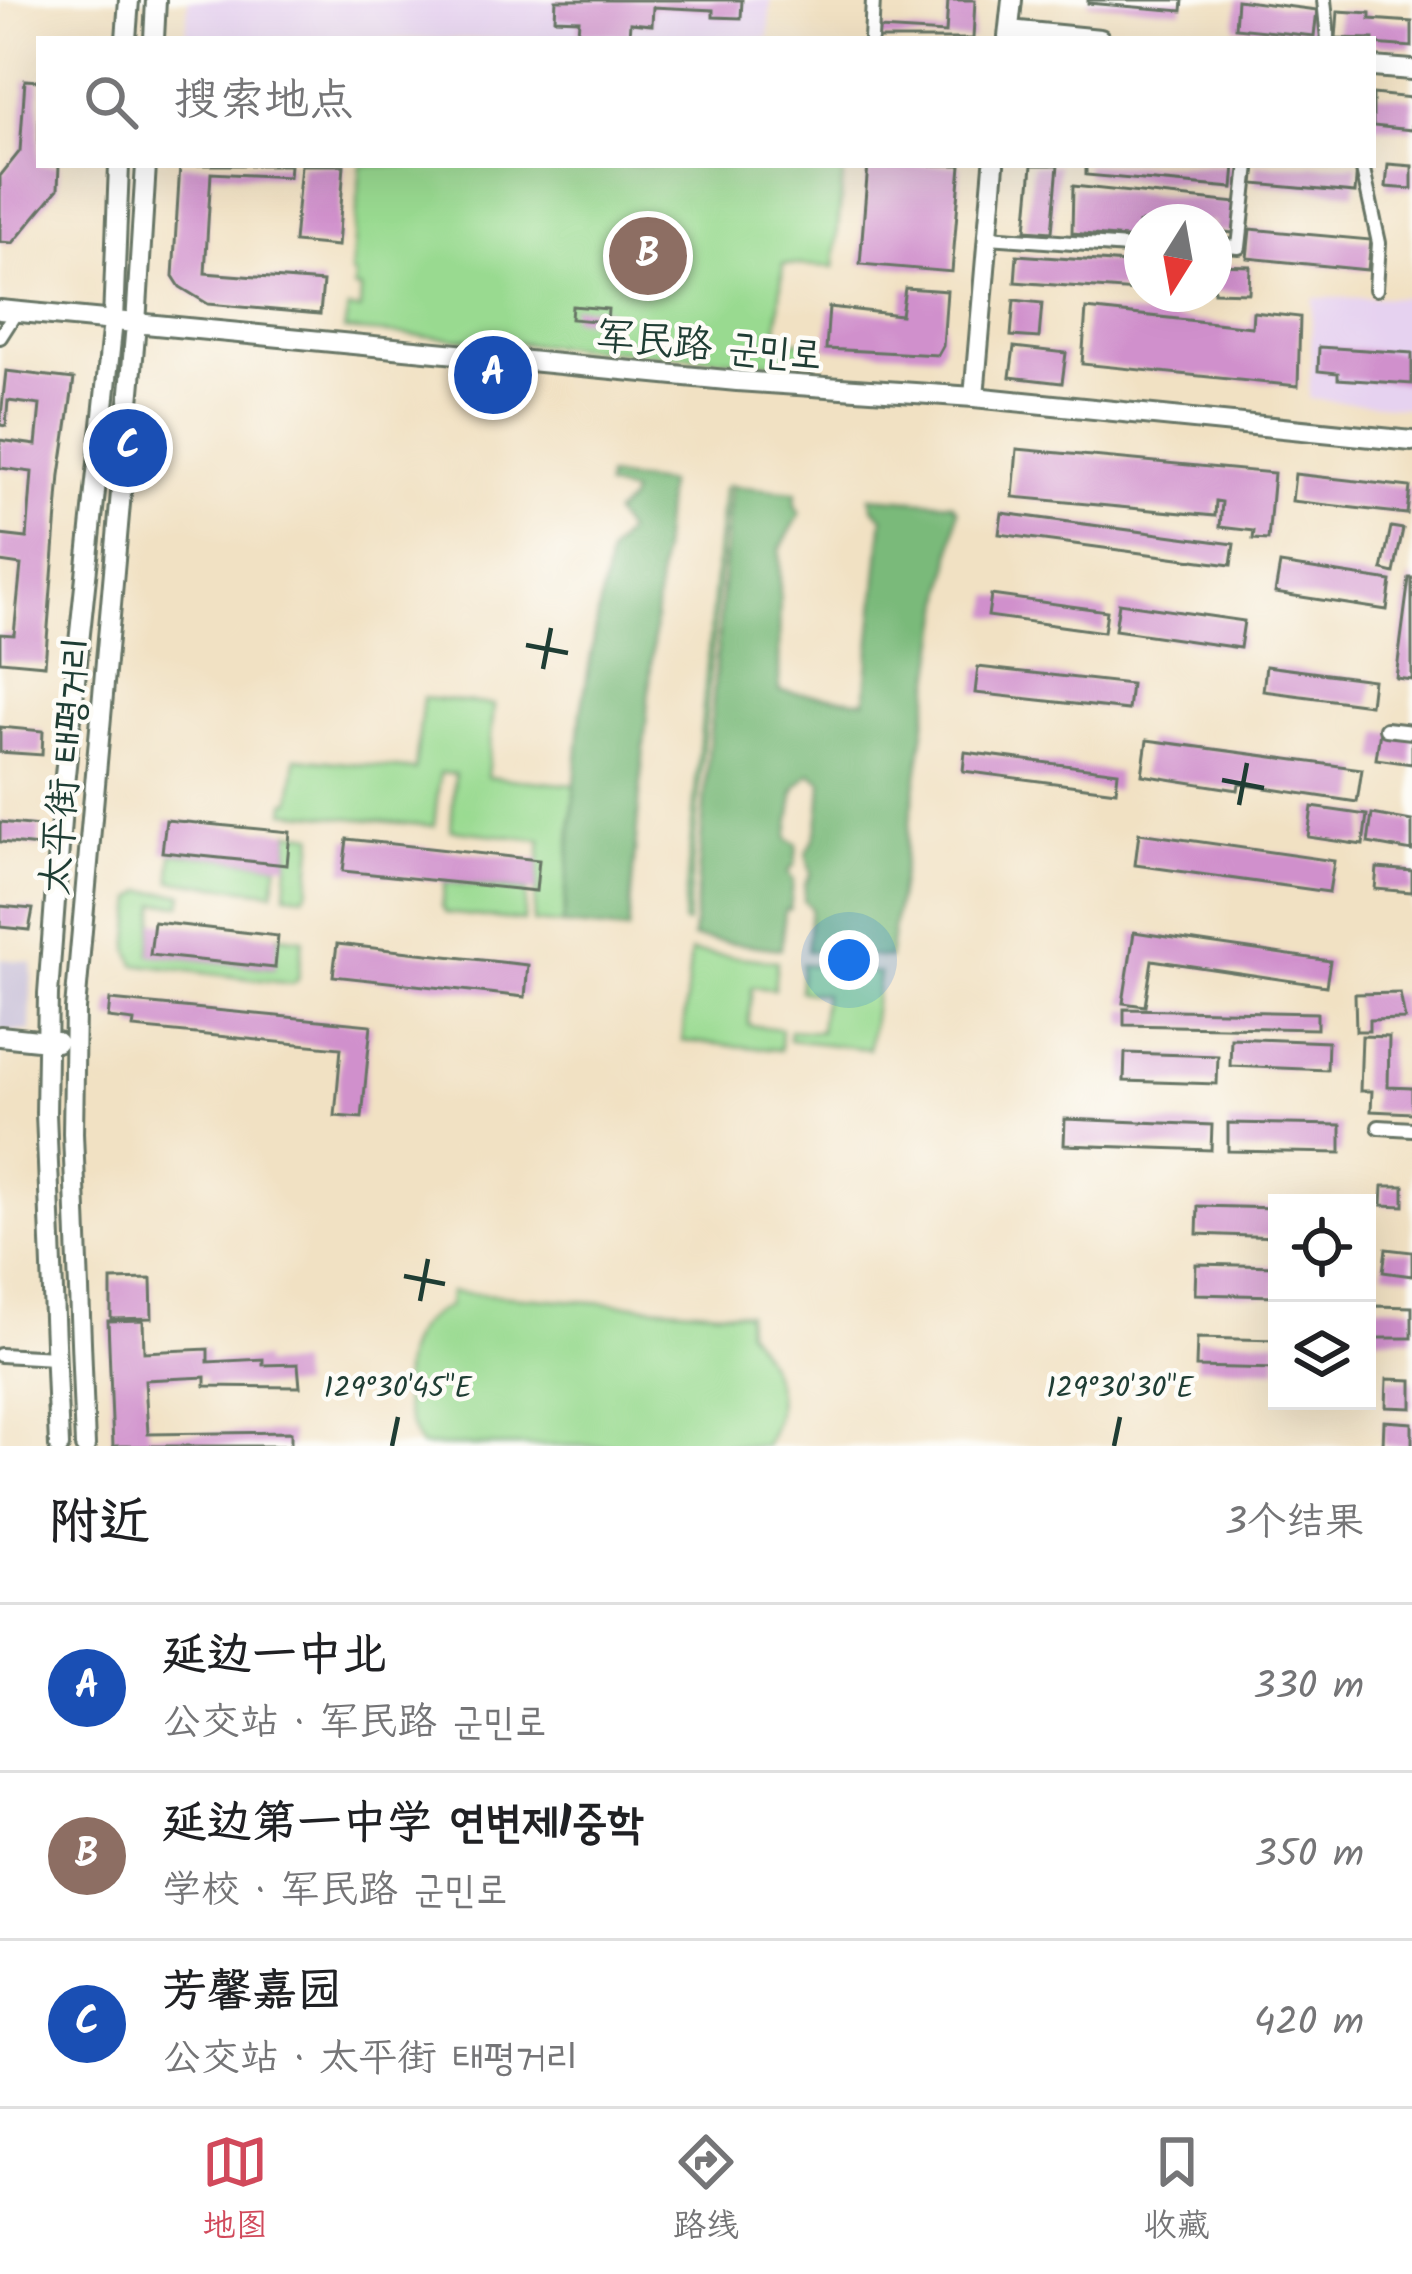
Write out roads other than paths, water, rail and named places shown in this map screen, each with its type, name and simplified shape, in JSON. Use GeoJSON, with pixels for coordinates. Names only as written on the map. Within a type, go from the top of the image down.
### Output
{"type":"FeatureCollection","features":[{"type":"Feature","properties":{"kind":"main road"},"geometry":{"type":"LineString","coordinates":[[126,36],[129,0]]}},
{"type":"Feature","properties":{"kind":"main road"},"geometry":{"type":"LineString","coordinates":[[154,36],[156,0]]}},
{"type":"Feature","properties":{"kind":"main road"},"geometry":{"type":"LineString","coordinates":[[1012,0],[1008,34],[1045,36]]}},
{"type":"Feature","properties":{"kind":"main road"},"geometry":{"type":"LineString","coordinates":[[1376,67],[1412,70]]}},
{"type":"Feature","properties":{"kind":"main road","name":"太平街 태평거리"},"geometry":{"type":"LineString","coordinates":[[59,1446],[46,1041],[63,794],[113,321],[119,168]]}},
{"type":"Feature","properties":{"kind":"main road","name":"太平街 태평거리"},"geometry":{"type":"LineString","coordinates":[[85,1446],[74,1043],[146,168]]}},
{"type":"Feature","properties":{"kind":"main road"},"geometry":{"type":"LineString","coordinates":[[974,397],[994,168]]}},
{"type":"Feature","properties":{"kind":"main road","name":"军民路 군민로"},"geometry":{"type":"LineString","coordinates":[[8,311],[1412,441]]}},
{"type":"Feature","properties":{"kind":"main road"},"geometry":{"type":"LineString","coordinates":[[0,1036],[74,1043]]}},
{"type":"Feature","properties":{"kind":"street"},"geometry":{"type":"LineString","coordinates":[[871,36],[874,0]]}},
{"type":"Feature","properties":{"kind":"street"},"geometry":{"type":"LineString","coordinates":[[1324,0],[1328,36]]}},
{"type":"Feature","properties":{"kind":"street"},"geometry":{"type":"LineString","coordinates":[[1232,246],[1239,247],[1248,168]]}},
{"type":"Feature","properties":{"kind":"street"},"geometry":{"type":"LineString","coordinates":[[1363,168],[1379,243],[1376,289]]}},
{"type":"Feature","properties":{"kind":"street"},"geometry":{"type":"LineString","coordinates":[[988,237],[1124,247]]}},
{"type":"Feature","properties":{"kind":"street"},"geometry":{"type":"LineString","coordinates":[[0,337],[8,311]]}},
{"type":"Feature","properties":{"kind":"street"},"geometry":{"type":"LineString","coordinates":[[1386,729],[1412,732]]}},
{"type":"Feature","properties":{"kind":"street"},"geometry":{"type":"LineString","coordinates":[[1379,1127],[1412,1129]]}},
{"type":"Feature","properties":{"kind":"street"},"geometry":{"type":"LineString","coordinates":[[0,1355],[55,1358]]}},
{"type":"Feature","properties":{"kind":"place","name":"延边第一中学 연변제1중학"},"geometry":{"type":"Point","coordinates":[648,256]}},
{"type":"Feature","properties":{"kind":"place","name":"延边一中北"},"geometry":{"type":"Point","coordinates":[493,375]}},
{"type":"Feature","properties":{"kind":"place","name":"芳馨嘉园"},"geometry":{"type":"Point","coordinates":[128,448]}}]}
